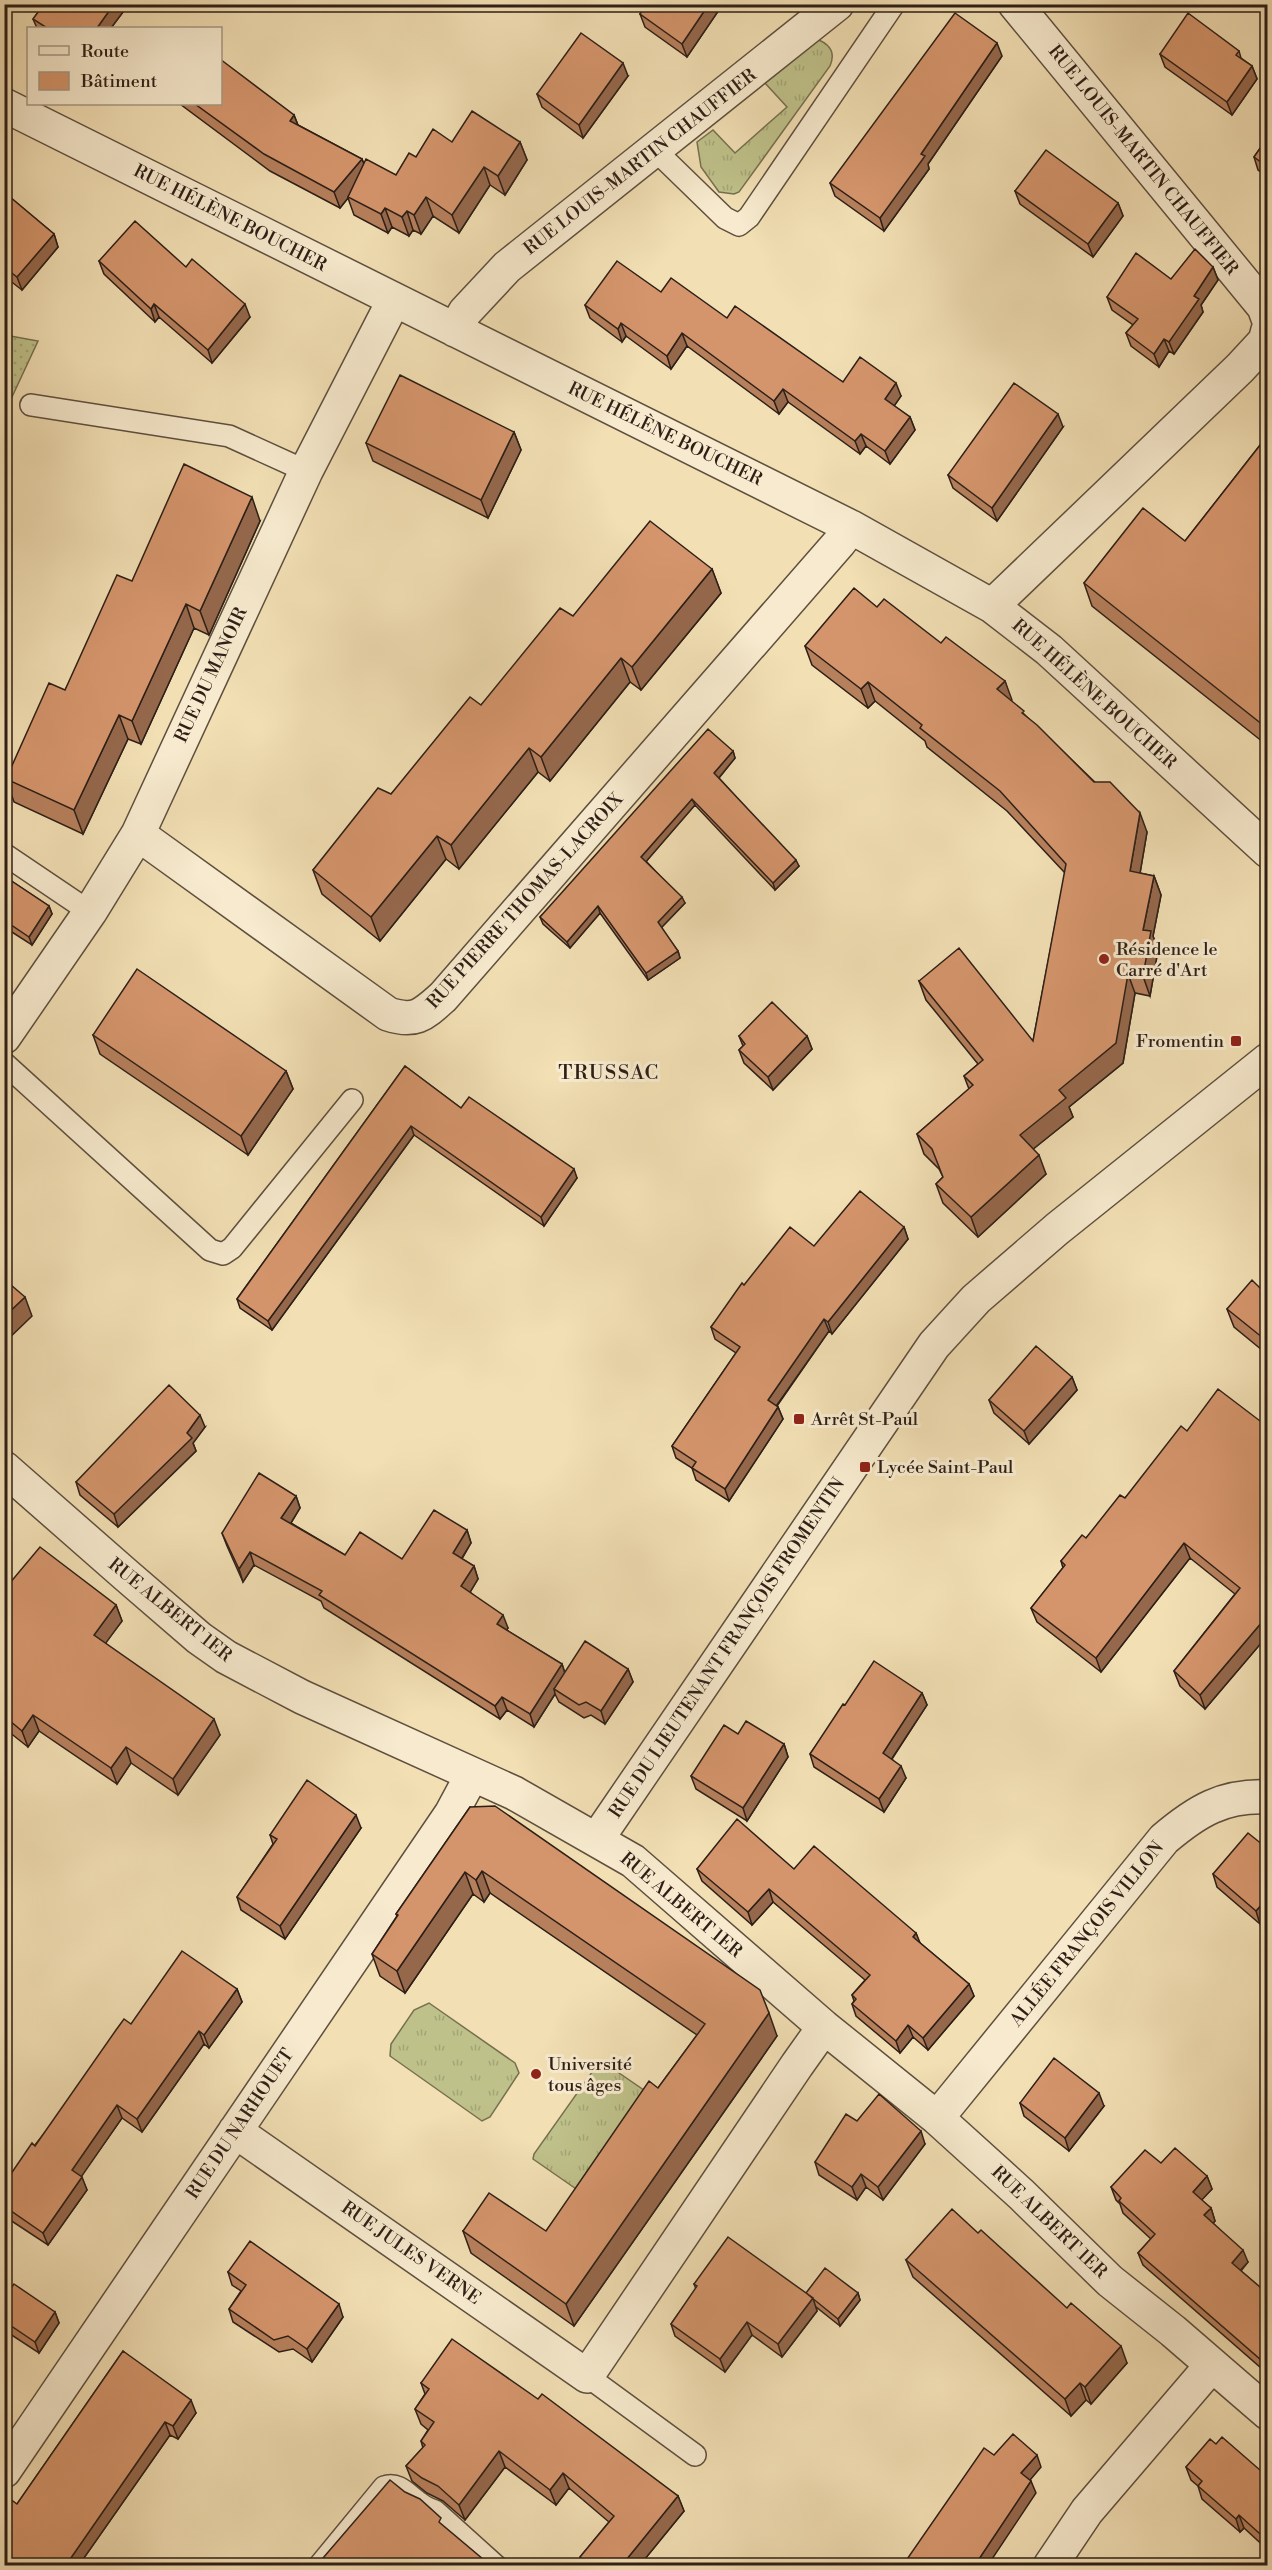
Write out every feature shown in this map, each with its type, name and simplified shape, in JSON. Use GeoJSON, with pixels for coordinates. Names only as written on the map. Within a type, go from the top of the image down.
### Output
{"type":"FeatureCollection","features":[{"type":"Feature","properties":{"kind":"street","name":"RUE LOUIS-MARTIN CHAUFFIER"},"geometry":{"type":"LineString","coordinates":[[455,330],[465,312],[507,267],[837,4]]}},
{"type":"Feature","properties":{"kind":"street","name":"RUE LOUIS-MARTIN CHAUFFIER"},"geometry":{"type":"LineString","coordinates":[[1015,4],[1263,307],[1268,318]]}},
{"type":"Feature","properties":{"kind":"street","name":"RUE HÉLÈNE BOUCHER"},"geometry":{"type":"LineString","coordinates":[[4,105],[851,526],[992,606],[1049,650],[1268,851]]}},
{"type":"Feature","properties":{"kind":"street","name":"RUE DU MANOIR"},"geometry":{"type":"LineString","coordinates":[[4,1037],[90,912],[138,834],[306,471],[394,300]]}},
{"type":"Feature","properties":{"kind":"street"},"geometry":{"type":"LineString","coordinates":[[992,606],[1240,368],[1265,341],[1268,330]]}},
{"type":"Feature","properties":{"kind":"street","name":"RUE PIERRE THOMAS-LACROIX"},"geometry":{"type":"LineString","coordinates":[[138,834],[388,1014],[402,1018],[416,1017],[443,997],[839,543],[851,526]]}},
{"type":"Feature","properties":{"kind":"street","name":"RUE DU LIEUTENANT FRANÇOIS FROMENTIN"},"geometry":{"type":"LineString","coordinates":[[597,1839],[934,1345],[976,1299],[1039,1244],[1268,1060]]}},
{"type":"Feature","properties":{"kind":"street","name":"RUE ALBERT 1ER"},"geometry":{"type":"LineString","coordinates":[[4,1468],[199,1638],[226,1657],[303,1697],[514,1793],[633,1861],[825,2027],[937,2118],[1022,2195],[1110,2281],[1268,2413]]}},
{"type":"Feature","properties":{"kind":"street","name":"RUE DU NARHOUET"},"geometry":{"type":"LineString","coordinates":[[4,2471],[451,1814],[472,1775]]}},
{"type":"Feature","properties":{"kind":"street","name":"ALLÉE FRANÇOIS VILLON"},"geometry":{"type":"LineString","coordinates":[[937,2118],[1164,1839],[1183,1822],[1220,1802],[1238,1798],[1268,1797]]}},
{"type":"Feature","properties":{"kind":"street"},"geometry":{"type":"LineString","coordinates":[[587,2376],[825,2027]]}},
{"type":"Feature","properties":{"kind":"street","name":"RUE JULES VERNE"},"geometry":{"type":"LineString","coordinates":[[235,2131],[587,2376]]}},
{"type":"Feature","properties":{"kind":"street"},"geometry":{"type":"LineString","coordinates":[[1050,2565],[1087,2511],[1212,2365]]}},
{"type":"Feature","properties":{"kind":"lane"},"geometry":{"type":"LineString","coordinates":[[655,150],[725,218],[739,225],[749,217],[894,4]]}},
{"type":"Feature","properties":{"kind":"lane"},"geometry":{"type":"LineString","coordinates":[[32,405],[229,436],[306,471]]}},
{"type":"Feature","properties":{"kind":"lane"},"geometry":{"type":"LineString","coordinates":[[4,854],[90,912]]}},
{"type":"Feature","properties":{"kind":"lane"},"geometry":{"type":"LineString","coordinates":[[4,1063],[210,1250],[223,1254],[232,1248],[352,1100]]}},
{"type":"Feature","properties":{"kind":"lane","name":"RUE JULES VERNE"},"geometry":{"type":"LineString","coordinates":[[587,2376],[695,2455]]}},
{"type":"Feature","properties":{"kind":"lane"},"geometry":{"type":"LineString","coordinates":[[319,2565],[384,2487],[392,2484],[399,2486],[422,2507],[435,2511],[496,2565]]}},
{"type":"Feature","properties":{"kind":"green space"},"geometry":{"type":"Polygon","coordinates":[[[819,40],[831,51],[830,66],[739,192],[734,194],[719,192],[701,167],[697,142],[713,130],[735,153],[787,107],[765,83],[819,40]]]}},
{"type":"Feature","properties":{"kind":"green space"},"geometry":{"type":"Polygon","coordinates":[[[4,335],[38,341],[5,412],[4,335]]]}},
{"type":"Feature","properties":{"kind":"green space"},"geometry":{"type":"Polygon","coordinates":[[[429,2003],[515,2063],[519,2073],[490,2117],[482,2121],[390,2056],[391,2044],[414,2010],[429,2003]]]}},
{"type":"Feature","properties":{"kind":"green space"},"geometry":{"type":"Polygon","coordinates":[[[603,2062],[651,2095],[582,2193],[533,2159],[534,2154],[597,2065],[603,2062]]]}},
{"type":"Feature","properties":{"kind":"building"},"geometry":{"type":"Polygon","coordinates":[[[44,4],[114,4],[98,27],[45,27],[33,19],[44,4]]]}},
{"type":"Feature","properties":{"kind":"building"},"geometry":{"type":"Polygon","coordinates":[[[646,4],[709,4],[682,44],[640,14],[646,4]]]}},
{"type":"Feature","properties":{"kind":"building"},"geometry":{"type":"Polygon","coordinates":[[[955,13],[997,43],[921,154],[925,156],[880,218],[830,183],[955,13]]]}},
{"type":"Feature","properties":{"kind":"building"},"geometry":{"type":"Polygon","coordinates":[[[1188,13],[1239,51],[1236,55],[1252,66],[1227,102],[1160,54],[1188,13]]]}},
{"type":"Feature","properties":{"kind":"building"},"geometry":{"type":"Polygon","coordinates":[[[581,33],[623,63],[579,125],[537,94],[581,33]]]}},
{"type":"Feature","properties":{"kind":"building"},"geometry":{"type":"Polygon","coordinates":[[[222,61],[294,115],[290,121],[362,159],[334,192],[264,154],[196,105],[222,105],[222,61]]]}},
{"type":"Feature","properties":{"kind":"building"},"geometry":{"type":"Polygon","coordinates":[[[472,111],[520,142],[498,176],[484,167],[452,215],[426,197],[414,215],[407,211],[402,217],[385,208],[381,214],[348,197],[366,159],[396,175],[409,153],[416,157],[433,129],[452,142],[472,111]]]}},
{"type":"Feature","properties":{"kind":"building"},"geometry":{"type":"Polygon","coordinates":[[[1268,137],[1268,167],[1254,157],[1268,137]]]}},
{"type":"Feature","properties":{"kind":"building"},"geometry":{"type":"Polygon","coordinates":[[[1046,150],[1118,203],[1088,244],[1015,191],[1046,150]]]}},
{"type":"Feature","properties":{"kind":"building"},"geometry":{"type":"Polygon","coordinates":[[[4,192],[54,234],[17,277],[4,267],[4,192]]]}},
{"type":"Feature","properties":{"kind":"building"},"geometry":{"type":"Polygon","coordinates":[[[135,221],[186,267],[192,259],[245,304],[208,350],[154,304],[151,309],[99,261],[135,221]]]}},
{"type":"Feature","properties":{"kind":"building"},"geometry":{"type":"Polygon","coordinates":[[[1195,249],[1213,267],[1194,296],[1199,299],[1169,342],[1164,339],[1154,354],[1126,333],[1138,319],[1107,297],[1136,253],[1171,279],[1195,249]]]}},
{"type":"Feature","properties":{"kind":"building"},"geometry":{"type":"Polygon","coordinates":[[[617,261],[661,292],[671,278],[727,318],[735,306],[843,382],[860,357],[896,383],[885,399],[910,417],[885,451],[861,434],[855,441],[783,389],[774,401],[682,333],[667,356],[621,323],[618,329],[585,305],[617,261]]]}},
{"type":"Feature","properties":{"kind":"building"},"geometry":{"type":"Polygon","coordinates":[[[400,375],[514,432],[481,500],[366,443],[400,375]]]}},
{"type":"Feature","properties":{"kind":"building"},"geometry":{"type":"Polygon","coordinates":[[[1014,383],[1058,414],[992,508],[948,475],[1014,383]]]}},
{"type":"Feature","properties":{"kind":"building"},"geometry":{"type":"Polygon","coordinates":[[[1268,435],[1268,729],[1084,583],[1143,508],[1185,541],[1268,435]]]}},
{"type":"Feature","properties":{"kind":"building"},"geometry":{"type":"Polygon","coordinates":[[[184,464],[252,497],[200,611],[186,604],[132,721],[119,715],[74,810],[6,779],[49,683],[65,690],[117,575],[132,581],[184,464]]]}},
{"type":"Feature","properties":{"kind":"building"},"geometry":{"type":"Polygon","coordinates":[[[650,521],[712,569],[632,667],[621,658],[541,757],[529,748],[451,845],[437,836],[371,917],[313,870],[378,788],[391,794],[470,697],[481,705],[560,608],[573,616],[650,521]]]}},
{"type":"Feature","properties":{"kind":"building"},"geometry":{"type":"Polygon","coordinates":[[[854,588],[877,607],[884,599],[941,643],[946,637],[1005,681],[997,689],[1024,711],[1022,713],[1094,782],[1110,782],[1140,813],[1130,871],[1154,876],[1143,930],[1151,931],[1143,976],[1128,974],[1116,1043],[1059,1090],[1066,1098],[1020,1135],[1039,1155],[971,1217],[936,1184],[943,1177],[932,1149],[917,1134],[973,1085],[964,1076],[983,1060],[919,981],[959,948],[1033,1041],[1066,864],[1000,791],[920,728],[922,725],[868,682],[861,689],[805,646],[854,588]]]}},
{"type":"Feature","properties":{"kind":"building"},"geometry":{"type":"Polygon","coordinates":[[[708,729],[733,751],[714,773],[796,860],[773,883],[692,799],[641,857],[682,897],[658,922],[678,951],[646,973],[598,906],[567,942],[540,917],[708,729]]]}},
{"type":"Feature","properties":{"kind":"building"},"geometry":{"type":"Polygon","coordinates":[[[4,876],[49,906],[29,937],[4,920],[4,876]]]}},
{"type":"Feature","properties":{"kind":"building"},"geometry":{"type":"Polygon","coordinates":[[[137,969],[286,1071],[241,1136],[93,1035],[137,969]]]}},
{"type":"Feature","properties":{"kind":"building"},"geometry":{"type":"Polygon","coordinates":[[[772,1002],[807,1036],[768,1077],[739,1050],[745,1044],[739,1036],[772,1002]]]}},
{"type":"Feature","properties":{"kind":"building"},"geometry":{"type":"Polygon","coordinates":[[[405,1066],[461,1108],[469,1097],[574,1169],[541,1217],[411,1126],[268,1321],[237,1299],[405,1066]]]}},
{"type":"Feature","properties":{"kind":"building"},"geometry":{"type":"Polygon","coordinates":[[[860,1191],[904,1227],[828,1322],[824,1319],[768,1400],[778,1407],[725,1489],[692,1468],[696,1462],[672,1446],[740,1347],[711,1327],[742,1283],[744,1285],[790,1227],[814,1246],[860,1191]]]}},
{"type":"Feature","properties":{"kind":"building"},"geometry":{"type":"Polygon","coordinates":[[[4,1279],[25,1297],[4,1317],[4,1279]]]}},
{"type":"Feature","properties":{"kind":"building"},"geometry":{"type":"Polygon","coordinates":[[[1268,1279],[1268,1342],[1227,1309],[1252,1280],[1260,1288],[1268,1279]]]}},
{"type":"Feature","properties":{"kind":"building"},"geometry":{"type":"Polygon","coordinates":[[[1036,1346],[1072,1377],[1024,1431],[989,1400],[1036,1346]]]}},
{"type":"Feature","properties":{"kind":"building"},"geometry":{"type":"Polygon","coordinates":[[[169,1385],[200,1415],[187,1433],[192,1438],[114,1514],[76,1482],[169,1385]]]}},
{"type":"Feature","properties":{"kind":"building"},"geometry":{"type":"Polygon","coordinates":[[[1218,1389],[1268,1427],[1268,1615],[1200,1695],[1174,1671],[1240,1588],[1184,1543],[1096,1658],[1031,1608],[1065,1565],[1061,1561],[1082,1535],[1086,1538],[1120,1495],[1125,1498],[1181,1426],[1187,1431],[1218,1389]]]}},
{"type":"Feature","properties":{"kind":"building"},"geometry":{"type":"Polygon","coordinates":[[[259,1473],[296,1496],[281,1518],[345,1555],[360,1532],[402,1559],[434,1510],[467,1530],[453,1553],[474,1566],[461,1586],[503,1615],[497,1624],[562,1664],[530,1714],[502,1697],[495,1706],[319,1595],[322,1591],[250,1552],[239,1569],[222,1533],[259,1473]]]}},
{"type":"Feature","properties":{"kind":"building"},"geometry":{"type":"Polygon","coordinates":[[[40,1547],[116,1605],[94,1635],[214,1719],[173,1779],[126,1747],[111,1768],[33,1715],[22,1731],[4,1716],[4,1590],[40,1547]]]}},
{"type":"Feature","properties":{"kind":"building"},"geometry":{"type":"Polygon","coordinates":[[[585,1641],[628,1669],[601,1711],[586,1702],[579,1705],[554,1689],[585,1641]]]}},
{"type":"Feature","properties":{"kind":"building"},"geometry":{"type":"Polygon","coordinates":[[[874,1661],[922,1693],[883,1753],[901,1766],[879,1799],[810,1754],[874,1661]]]}},
{"type":"Feature","properties":{"kind":"building"},"geometry":{"type":"Polygon","coordinates":[[[746,1721],[784,1744],[743,1808],[691,1776],[724,1725],[738,1734],[746,1721]]]}},
{"type":"Feature","properties":{"kind":"building"},"geometry":{"type":"Polygon","coordinates":[[[307,1780],[356,1815],[280,1926],[237,1897],[277,1839],[270,1835],[307,1780]]]}},
{"type":"Feature","properties":{"kind":"building"},"geometry":{"type":"Polygon","coordinates":[[[495,1806],[760,1990],[769,2013],[566,2304],[463,2231],[489,2193],[546,2231],[649,2081],[658,2088],[705,2024],[482,1871],[476,1880],[465,1872],[397,1971],[372,1954],[398,1915],[396,1914],[470,1807],[495,1806]]]}},
{"type":"Feature","properties":{"kind":"building"},"geometry":{"type":"Polygon","coordinates":[[[737,1819],[794,1869],[814,1846],[916,1933],[913,1937],[969,1984],[923,2038],[908,2025],[896,2041],[852,2004],[856,1999],[852,1995],[870,1975],[769,1889],[748,1912],[697,1869],[737,1819]]]}},
{"type":"Feature","properties":{"kind":"building"},"geometry":{"type":"Polygon","coordinates":[[[1248,1833],[1268,1849],[1268,1909],[1262,1904],[1256,1911],[1213,1874],[1248,1833]]]}},
{"type":"Feature","properties":{"kind":"building"},"geometry":{"type":"Polygon","coordinates":[[[182,1951],[237,1989],[204,2035],[199,2031],[137,2119],[117,2105],[72,2170],[82,2177],[43,2233],[4,2206],[4,2184],[32,2143],[35,2146],[124,2019],[131,2024],[182,1951]]]}},
{"type":"Feature","properties":{"kind":"building"},"geometry":{"type":"Polygon","coordinates":[[[1054,2058],[1099,2093],[1065,2138],[1020,2103],[1054,2058]]]}},
{"type":"Feature","properties":{"kind":"building"},"geometry":{"type":"Polygon","coordinates":[[[879,2094],[921,2131],[878,2187],[861,2174],[852,2187],[815,2162],[846,2114],[857,2121],[879,2094]]]}},
{"type":"Feature","properties":{"kind":"building"},"geometry":{"type":"Polygon","coordinates":[[[1175,2148],[1207,2176],[1193,2192],[1211,2208],[1204,2215],[1243,2250],[1232,2263],[1268,2294],[1268,2366],[1138,2253],[1155,2234],[1119,2201],[1121,2198],[1111,2187],[1145,2150],[1161,2163],[1175,2148]]]}},
{"type":"Feature","properties":{"kind":"building"},"geometry":{"type":"Polygon","coordinates":[[[952,2209],[978,2233],[981,2230],[1067,2308],[1071,2303],[1121,2346],[1085,2387],[1080,2383],[1065,2399],[906,2260],[952,2209]]]}},
{"type":"Feature","properties":{"kind":"building"},"geometry":{"type":"Polygon","coordinates":[[[728,2237],[813,2298],[778,2344],[747,2322],[720,2359],[671,2324],[697,2286],[694,2284],[728,2237]]]}},
{"type":"Feature","properties":{"kind":"building"},"geometry":{"type":"Polygon","coordinates":[[[250,2241],[339,2304],[307,2349],[288,2336],[274,2340],[229,2309],[246,2285],[228,2272],[250,2241]]]}},
{"type":"Feature","properties":{"kind":"building"},"geometry":{"type":"Polygon","coordinates":[[[825,2268],[858,2293],[838,2319],[806,2293],[825,2268]]]}},
{"type":"Feature","properties":{"kind":"building"},"geometry":{"type":"Polygon","coordinates":[[[14,2284],[55,2312],[35,2342],[4,2321],[4,2298],[14,2284]]]}},
{"type":"Feature","properties":{"kind":"building"},"geometry":{"type":"Polygon","coordinates":[[[452,2339],[538,2399],[542,2394],[678,2496],[622,2565],[591,2565],[580,2557],[614,2516],[563,2473],[550,2490],[499,2451],[459,2505],[438,2486],[406,2466],[425,2445],[421,2441],[434,2422],[415,2409],[429,2389],[421,2383],[452,2339]]]}},
{"type":"Feature","properties":{"kind":"building"},"geometry":{"type":"Polygon","coordinates":[[[123,2351],[191,2400],[173,2426],[165,2422],[66,2565],[4,2565],[4,2498],[6,2496],[17,2504],[123,2351]]]}},
{"type":"Feature","properties":{"kind":"building"},"geometry":{"type":"Polygon","coordinates":[[[1013,2434],[1037,2455],[1021,2473],[1031,2481],[975,2565],[903,2565],[984,2448],[994,2455],[1013,2434]]]}},
{"type":"Feature","properties":{"kind":"building"},"geometry":{"type":"Polygon","coordinates":[[[1222,2437],[1268,2477],[1268,2541],[1239,2515],[1236,2519],[1198,2486],[1202,2481],[1186,2467],[1210,2439],[1216,2444],[1222,2437]]]}},
{"type":"Feature","properties":{"kind":"building"},"geometry":{"type":"Polygon","coordinates":[[[390,2480],[405,2492],[420,2499],[441,2518],[439,2522],[490,2565],[317,2565],[390,2480]]]}},
{"type":"Feature","properties":{"kind":"building"},"geometry":{"type":"Polygon","coordinates":[[[1106,2559],[1115,2565],[1102,2565],[1106,2559]]]}},
{"type":"Feature","properties":{"kind":"place","name":"Résidence le Carré d'Art"},"geometry":{"type":"Point","coordinates":[1104,959]}},
{"type":"Feature","properties":{"kind":"place","name":"Fromentin"},"geometry":{"type":"Point","coordinates":[1236,1041]}},
{"type":"Feature","properties":{"kind":"place","name":"Arrêt St-Paul"},"geometry":{"type":"Point","coordinates":[799,1419]}},
{"type":"Feature","properties":{"kind":"place","name":"Lycée Saint-Paul"},"geometry":{"type":"Point","coordinates":[865,1467]}},
{"type":"Feature","properties":{"kind":"place","name":"Université tous âges"},"geometry":{"type":"Point","coordinates":[536,2074]}},
{"type":"Feature","properties":{"kind":"district","name":"TRUSSAC"},"geometry":{"type":"Point","coordinates":[609,1073]}}]}
